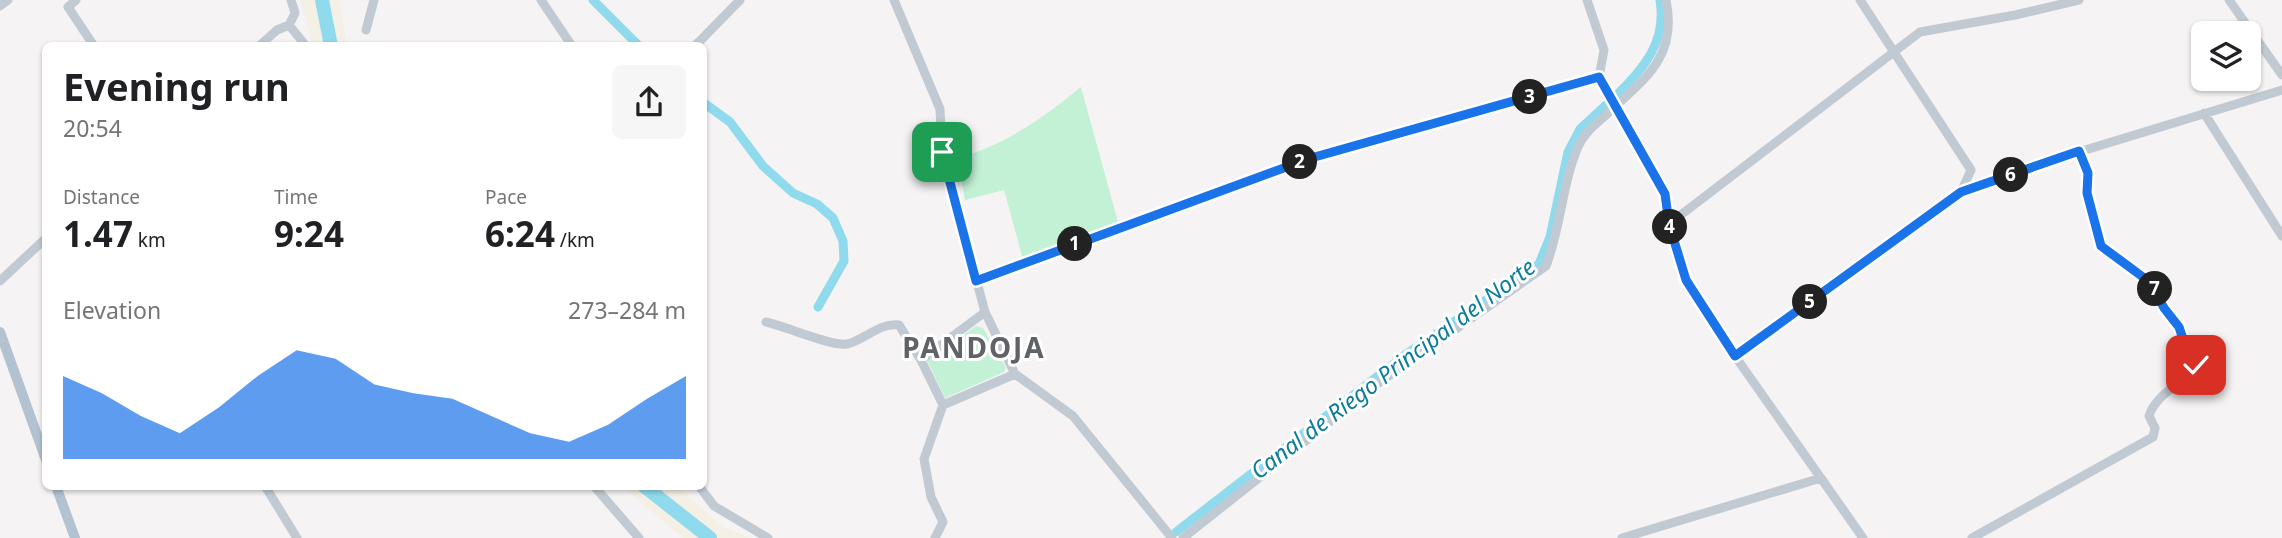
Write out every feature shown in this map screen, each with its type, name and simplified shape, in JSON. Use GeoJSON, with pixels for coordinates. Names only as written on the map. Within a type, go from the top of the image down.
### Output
{"type":"FeatureCollection","features":[{"type":"Feature","properties":{"kind":"main road"},"geometry":{"type":"LineString","coordinates":[[0,332],[4,359],[42,450]]}},
{"type":"Feature","properties":{"kind":"main road"},"geometry":{"type":"LineString","coordinates":[[57,490],[75,538]]}},
{"type":"Feature","properties":{"kind":"street"},"geometry":{"type":"LineString","coordinates":[[0,6],[8,0]]}},
{"type":"Feature","properties":{"kind":"street"},"geometry":{"type":"LineString","coordinates":[[76,0],[68,8],[91,42]]}},
{"type":"Feature","properties":{"kind":"street"},"geometry":{"type":"LineString","coordinates":[[264,42],[277,30],[289,25],[295,13],[292,0]]}},
{"type":"Feature","properties":{"kind":"street"},"geometry":{"type":"LineString","coordinates":[[366,30],[374,0]]}},
{"type":"Feature","properties":{"kind":"street"},"geometry":{"type":"LineString","coordinates":[[541,0],[569,42]]}},
{"type":"Feature","properties":{"kind":"street"},"geometry":{"type":"LineString","coordinates":[[699,42],[740,0]]}},
{"type":"Feature","properties":{"kind":"street"},"geometry":{"type":"LineString","coordinates":[[894,0],[940,109],[942,152],[976,281],[985,312],[1015,373],[1073,415],[1172,538]]}},
{"type":"Feature","properties":{"kind":"street"},"geometry":{"type":"LineString","coordinates":[[1587,0],[1604,50],[1599,77],[1665,194],[1669,224],[1686,280],[1735,356],[1863,538]]}},
{"type":"Feature","properties":{"kind":"street"},"geometry":{"type":"LineString","coordinates":[[1183,538],[1380,382],[1546,266],[1577,150],[1584,135],[1648,76],[1668,43],[1670,16],[1666,0]]}},
{"type":"Feature","properties":{"kind":"street"},"geometry":{"type":"LineString","coordinates":[[1860,0],[1971,170],[1961,192]]}},
{"type":"Feature","properties":{"kind":"street"},"geometry":{"type":"LineString","coordinates":[[1669,224],[1893,49],[1920,32],[2079,0]]}},
{"type":"Feature","properties":{"kind":"street"},"geometry":{"type":"LineString","coordinates":[[2229,0],[2282,75]]}},
{"type":"Feature","properties":{"kind":"street"},"geometry":{"type":"LineString","coordinates":[[289,25],[303,42]]}},
{"type":"Feature","properties":{"kind":"street"},"geometry":{"type":"LineString","coordinates":[[976,281],[1311,158],[1599,77]]}},
{"type":"Feature","properties":{"kind":"street"},"geometry":{"type":"LineString","coordinates":[[1735,356],[1961,192],[2079,151],[2282,90]]}},
{"type":"Feature","properties":{"kind":"street"},"geometry":{"type":"LineString","coordinates":[[2204,113],[2282,236]]}},
{"type":"Feature","properties":{"kind":"street"},"geometry":{"type":"LineString","coordinates":[[1972,538],[2153,437],[2155,428],[2148,416],[2151,406],[2188,376],[2196,365],[2186,348],[2179,327],[2164,308],[2151,283],[2101,246],[2096,237],[2087,193],[2088,173],[2079,151]]}},
{"type":"Feature","properties":{"kind":"street"},"geometry":{"type":"LineString","coordinates":[[0,281],[42,242]]}},
{"type":"Feature","properties":{"kind":"street"},"geometry":{"type":"LineString","coordinates":[[921,360],[985,312]]}},
{"type":"Feature","properties":{"kind":"street"},"geometry":{"type":"LineString","coordinates":[[766,322],[798,330],[834,345],[849,344],[883,325],[899,325],[921,360],[943,405],[924,459],[932,497],[943,522],[936,538]]}},
{"type":"Feature","properties":{"kind":"street"},"geometry":{"type":"LineString","coordinates":[[943,405],[1015,373]]}},
{"type":"Feature","properties":{"kind":"street"},"geometry":{"type":"LineString","coordinates":[[1622,538],[1821,478]]}},
{"type":"Feature","properties":{"kind":"street"},"geometry":{"type":"LineString","coordinates":[[267,490],[297,538]]}},
{"type":"Feature","properties":{"kind":"street"},"geometry":{"type":"LineString","coordinates":[[597,490],[639,538]]}},
{"type":"Feature","properties":{"kind":"street"},"geometry":{"type":"LineString","coordinates":[[702,490],[714,506],[768,538]]}},
{"type":"Feature","properties":{"kind":"green space"},"geometry":{"type":"Polygon","coordinates":[[[1081,87],[1118,222],[1023,259],[1004,190],[965,200],[958,158],[1008,138],[1052,110],[1081,87]]]}},
{"type":"Feature","properties":{"kind":"green space"},"geometry":{"type":"Polygon","coordinates":[[[976,326],[983,328],[1006,368],[1004,372],[945,398],[927,360],[976,326]]]}},
{"type":"Feature","properties":{"kind":"sand"},"geometry":{"type":"Polygon","coordinates":[[[300,0],[339,0],[346,42],[312,42],[300,0]]]}},
{"type":"Feature","properties":{"kind":"sand"},"geometry":{"type":"Polygon","coordinates":[[[627,490],[681,490],[721,526],[750,538],[683,538],[627,490]]]}},
{"type":"Feature","properties":{"kind":"waterway"},"geometry":{"type":"LineString","coordinates":[[322,0],[330,42]]}},
{"type":"Feature","properties":{"kind":"waterway"},"geometry":{"type":"LineString","coordinates":[[593,0],[635,42]]}},
{"type":"Feature","properties":{"kind":"waterway","name":"Canal de Riego Principal del Norte"},"geometry":{"type":"LineString","coordinates":[[1616,96],[1636,75],[1657,42],[1660,0]]}},
{"type":"Feature","properties":{"kind":"waterway"},"geometry":{"type":"LineString","coordinates":[[707,105],[730,122],[763,166],[793,193],[817,204],[833,218],[843,241],[844,261],[818,307]]}},
{"type":"Feature","properties":{"kind":"waterway","name":"Canal de Riego Principal del Norte"},"geometry":{"type":"LineString","coordinates":[[1176,532],[1405,355],[1539,264],[1550,237],[1568,152],[1580,129],[1606,105]]}},
{"type":"Feature","properties":{"kind":"waterway"},"geometry":{"type":"LineString","coordinates":[[649,490],[710,538]]}},
{"type":"Feature","properties":{"kind":"district","name":"PANDOJA"},"geometry":{"type":"Point","coordinates":[974,348]}},
{"type":"Feature","properties":{"kind":"route"},"geometry":{"type":"LineString","coordinates":[[942,152],[976,281],[1311,158],[1599,77],[1665,194],[1669,224],[1686,280],[1735,356],[1961,192],[2079,151],[2088,173],[2087,193],[2096,237],[2101,246],[2151,283],[2164,308],[2179,327],[2186,348],[2196,365]]}}]}
